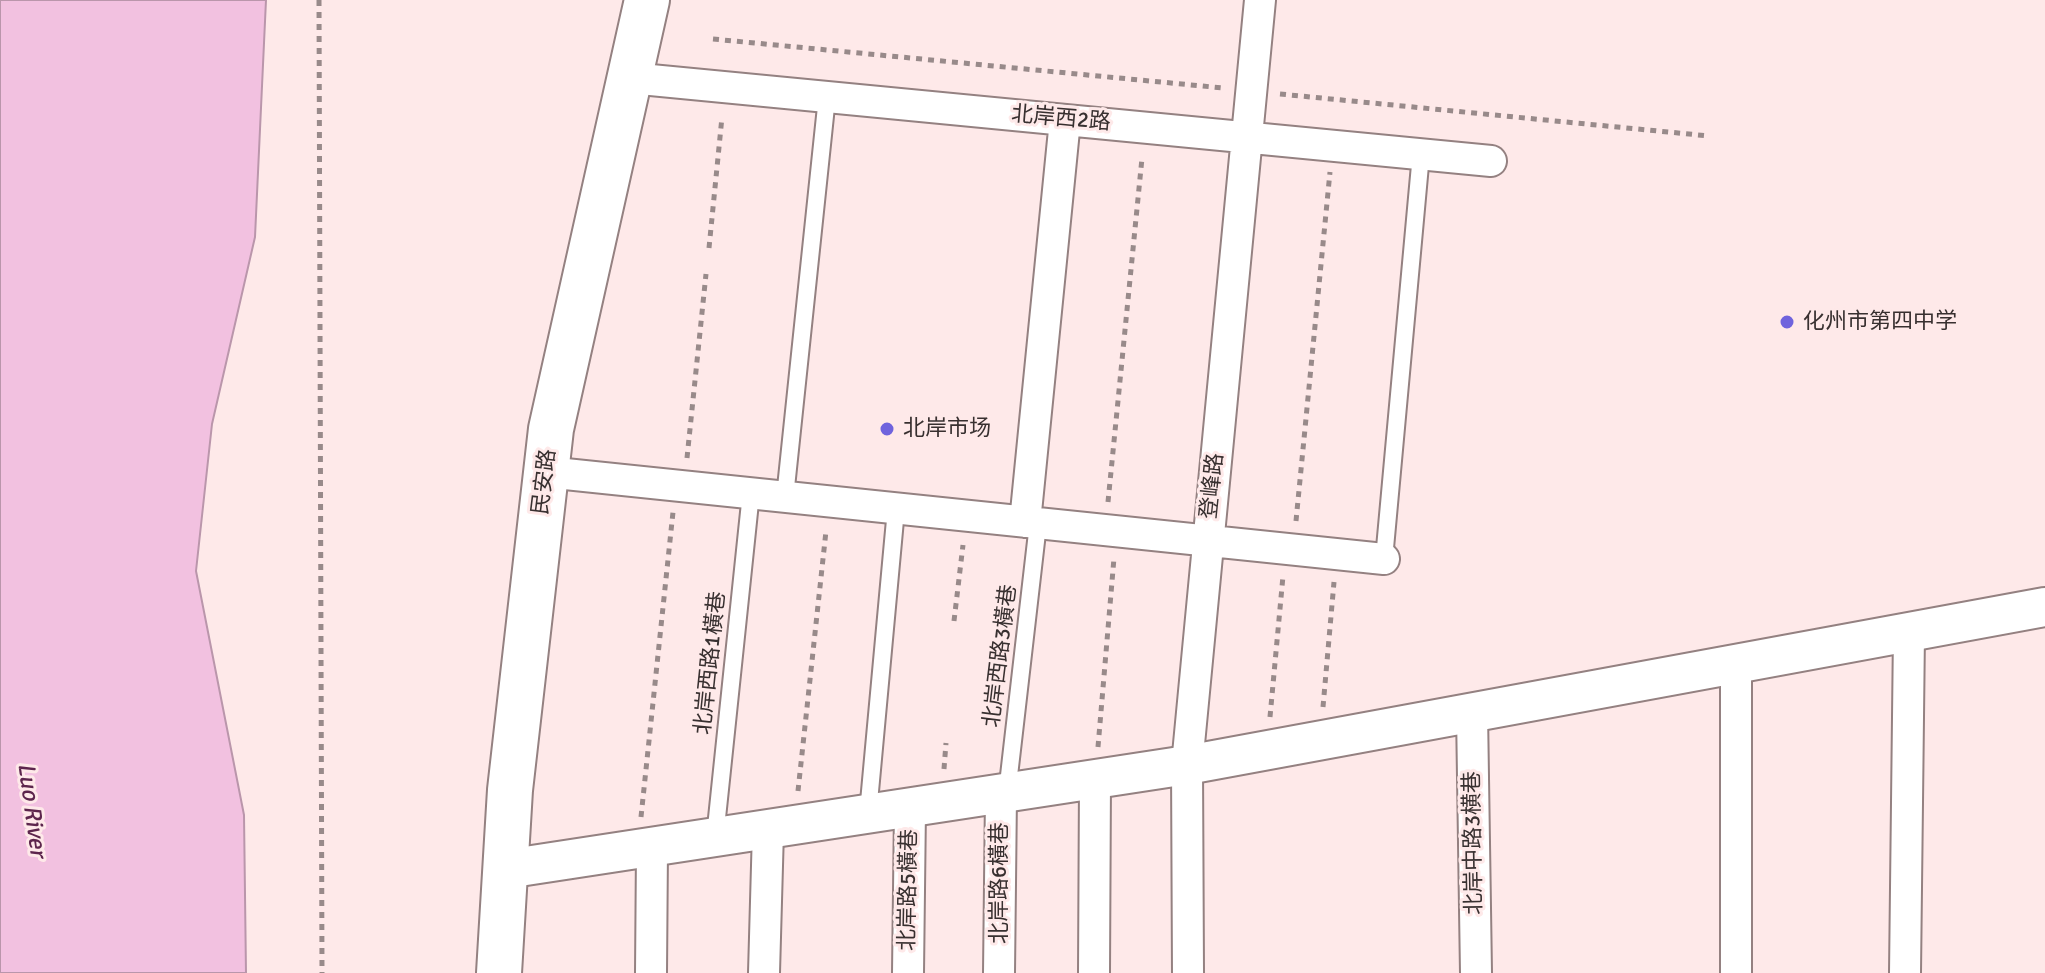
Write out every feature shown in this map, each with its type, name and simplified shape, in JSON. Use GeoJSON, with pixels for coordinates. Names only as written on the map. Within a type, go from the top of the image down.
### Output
{"type":"FeatureCollection","features":[{"type":"Feature","properties":{"kind":"main road","name":"民安路"},"geometry":{"type":"LineString","coordinates":[[499,973],[510,790],[551,429],[647,0]]}},
{"type":"Feature","properties":{"kind":"street","name":"登峰路"},"geometry":{"type":"LineString","coordinates":[[1188,973],[1187,765],[1260,0]]}},
{"type":"Feature","properties":{"kind":"street","name":"北岸西2路"},"geometry":{"type":"LineString","coordinates":[[630,78],[1491,161]]}},
{"type":"Feature","properties":{"kind":"street"},"geometry":{"type":"LineString","coordinates":[[1031,523],[1065,120]]}},
{"type":"Feature","properties":{"kind":"street"},"geometry":{"type":"LineString","coordinates":[[546,472],[1384,559]]}},
{"type":"Feature","properties":{"kind":"street"},"geometry":{"type":"LineString","coordinates":[[506,869],[1187,765],[2045,607]]}},
{"type":"Feature","properties":{"kind":"street"},"geometry":{"type":"LineString","coordinates":[[1905,973],[1909,632]]}},
{"type":"Feature","properties":{"kind":"street"},"geometry":{"type":"LineString","coordinates":[[1736,664],[1736,973]]}},
{"type":"Feature","properties":{"kind":"street","name":"北岸中路3横巷"},"geometry":{"type":"LineString","coordinates":[[1472,712],[1476,973]]}},
{"type":"Feature","properties":{"kind":"street"},"geometry":{"type":"LineString","coordinates":[[1094,973],[1095,780]]}},
{"type":"Feature","properties":{"kind":"street","name":"北岸路6橫巷"},"geometry":{"type":"LineString","coordinates":[[999,973],[1004,793]]}},
{"type":"Feature","properties":{"kind":"street","name":"北岸路5橫巷"},"geometry":{"type":"LineString","coordinates":[[908,973],[910,808]]}},
{"type":"Feature","properties":{"kind":"street"},"geometry":{"type":"LineString","coordinates":[[764,973],[781,828]]}},
{"type":"Feature","properties":{"kind":"street"},"geometry":{"type":"LineString","coordinates":[[645,848],[651,973]]}},
{"type":"Feature","properties":{"kind":"lane"},"geometry":{"type":"LineString","coordinates":[[785,497],[827,97]]}},
{"type":"Feature","properties":{"kind":"lane"},"geometry":{"type":"LineString","coordinates":[[1384,559],[1421,154]]}},
{"type":"Feature","properties":{"kind":"lane","name":"北岸西路1橫巷"},"geometry":{"type":"LineString","coordinates":[[715,838],[751,493]]}},
{"type":"Feature","properties":{"kind":"lane"},"geometry":{"type":"LineString","coordinates":[[868,814],[896,509]]}},
{"type":"Feature","properties":{"kind":"lane","name":"北岸西路3橫巷"},"geometry":{"type":"LineString","coordinates":[[1004,793],[1031,523]]}},
{"type":"Feature","properties":{"kind":"path"},"geometry":{"type":"LineString","coordinates":[[319,0],[322,973]]}},
{"type":"Feature","properties":{"kind":"path"},"geometry":{"type":"LineString","coordinates":[[713,39],[1709,136]]}},
{"type":"Feature","properties":{"kind":"path"},"geometry":{"type":"LineString","coordinates":[[709,248],[725,88]]}},
{"type":"Feature","properties":{"kind":"path"},"geometry":{"type":"LineString","coordinates":[[1095,780],[1111,531],[1145,127]]}},
{"type":"Feature","properties":{"kind":"path"},"geometry":{"type":"LineString","coordinates":[[1267,750],[1333,146]]}},
{"type":"Feature","properties":{"kind":"path"},"geometry":{"type":"LineString","coordinates":[[645,848],[680,486],[706,274]]}},
{"type":"Feature","properties":{"kind":"path"},"geometry":{"type":"LineString","coordinates":[[781,828],[829,502]]}},
{"type":"Feature","properties":{"kind":"path"},"geometry":{"type":"LineString","coordinates":[[954,621],[966,516]]}},
{"type":"Feature","properties":{"kind":"path"},"geometry":{"type":"LineString","coordinates":[[1320,740],[1337,554]]}},
{"type":"Feature","properties":{"kind":"water","name":"Luo River"},"geometry":{"type":"Polygon","coordinates":[[[0,0],[266,0],[255,237],[212,424],[196,571],[244,815],[246,973],[0,973],[0,0]]]}},
{"type":"Feature","properties":{"kind":"place","name":"化州市第四中学"},"geometry":{"type":"Point","coordinates":[1787,322]}},
{"type":"Feature","properties":{"kind":"place","name":"北岸市场"},"geometry":{"type":"Point","coordinates":[887,429]}}]}
